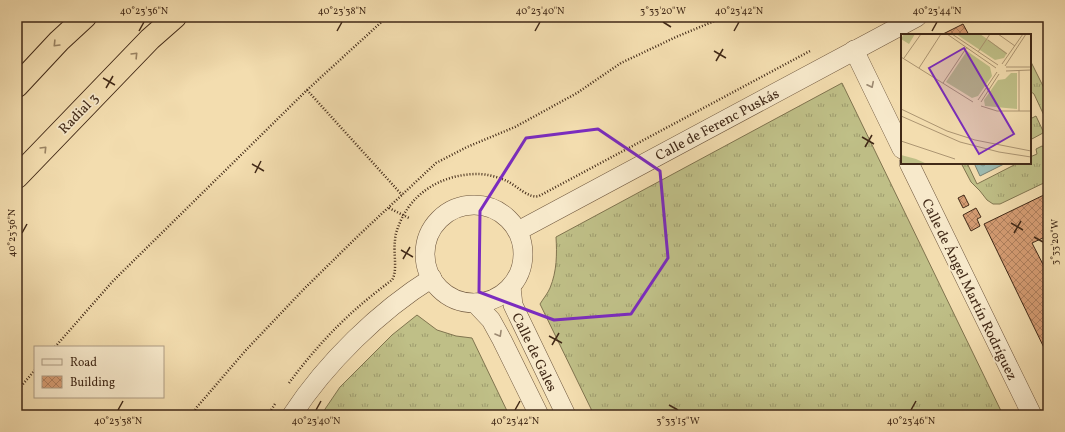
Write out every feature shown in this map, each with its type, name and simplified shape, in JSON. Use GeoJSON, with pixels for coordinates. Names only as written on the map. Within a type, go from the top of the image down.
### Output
{"type":"FeatureCollection","features":[{"type":"Feature","properties":{"kind":"highway"},"geometry":{"type":"LineString","coordinates":[[17,86],[59,41],[85,17]]}},
{"type":"Feature","properties":{"kind":"highway","name":"Radial 3"},"geometry":{"type":"LineString","coordinates":[[17,177],[150,39],[175,17]]}},
{"type":"Feature","properties":{"kind":"street","name":"Calle de Ferenc Puskás"},"geometry":{"type":"LineString","coordinates":[[518,231],[917,17]]}},
{"type":"Feature","properties":{"kind":"street"},"geometry":{"type":"LineString","coordinates":[[854,50],[901,147]]}},
{"type":"Feature","properties":{"kind":"street","name":"Calle de Ángel Martín Rodríguez"},"geometry":{"type":"LineString","coordinates":[[909,164],[1032,415]]}},
{"type":"Feature","properties":{"kind":"street"},"geometry":{"type":"LineString","coordinates":[[466,205],[482,205],[496,210],[509,219],[518,231],[523,245],[523,260],[519,274],[511,287],[501,295],[488,301],[475,303],[462,302],[450,297],[439,289],[432,278],[426,263],[426,248],[430,232],[439,220],[451,210],[466,205]]}},
{"type":"Feature","properties":{"kind":"street"},"geometry":{"type":"LineString","coordinates":[[292,415],[306,395],[346,348],[390,308],[432,278]]}},
{"type":"Feature","properties":{"kind":"street","name":"Calle de Gales"},"geometry":{"type":"LineString","coordinates":[[511,287],[513,305],[566,415]]}},
{"type":"Feature","properties":{"kind":"street","name":"Calle de Gales"},"geometry":{"type":"LineString","coordinates":[[475,303],[491,320],[539,415]]}},
{"type":"Feature","properties":{"kind":"path"},"geometry":{"type":"LineString","coordinates":[[56,346],[113,281],[307,90],[387,17]]}},
{"type":"Feature","properties":{"kind":"path"},"geometry":{"type":"LineString","coordinates":[[192,415],[197,407],[251,345],[304,289],[436,163],[467,147],[515,127],[577,93],[621,63],[676,37],[724,17]]}},
{"type":"Feature","properties":{"kind":"path"},"geometry":{"type":"LineString","coordinates":[[287,386],[302,366],[337,327],[356,308],[392,280],[395,273],[395,238],[404,215],[413,202],[425,190],[445,179],[465,174],[479,174],[506,180],[514,184],[528,195],[536,197],[539,196],[810,51]]}},
{"type":"Feature","properties":{"kind":"path"},"geometry":{"type":"LineString","coordinates":[[307,90],[402,195]]}},
{"type":"Feature","properties":{"kind":"path"},"geometry":{"type":"LineString","coordinates":[[389,208],[409,218]]}},
{"type":"Feature","properties":{"kind":"path"},"geometry":{"type":"LineString","coordinates":[[17,391],[34,371]]}},
{"type":"Feature","properties":{"kind":"path"},"geometry":{"type":"LineString","coordinates":[[268,415],[279,399]]}},
{"type":"Feature","properties":{"kind":"highlighted area"},"geometry":{"type":"Polygon","coordinates":[[[598,129],[660,171],[668,258],[631,314],[554,320],[479,292],[480,211],[526,138],[598,129]]]}},
{"type":"Feature","properties":{"kind":"green space"},"geometry":{"type":"Polygon","coordinates":[[[1031,62],[1048,96],[1048,124],[1034,94],[1031,92],[1031,62]]]}},
{"type":"Feature","properties":{"kind":"green space"},"geometry":{"type":"Polygon","coordinates":[[[842,83],[1003,415],[594,415],[540,304],[549,290],[554,275],[556,237],[842,83]]]}},
{"type":"Feature","properties":{"kind":"green space"},"geometry":{"type":"Polygon","coordinates":[[[1036,116],[1043,133],[1031,139],[1031,118],[1036,116]]]}},
{"type":"Feature","properties":{"kind":"green space"},"geometry":{"type":"Polygon","coordinates":[[[1042,146],[1048,150],[1048,181],[1000,204],[993,204],[987,200],[971,182],[962,164],[967,164],[977,184],[1016,164],[1031,164],[1031,157],[1037,154],[1036,149],[1042,146]]]}},
{"type":"Feature","properties":{"kind":"green space"},"geometry":{"type":"Polygon","coordinates":[[[417,315],[437,330],[456,336],[472,338],[509,415],[321,415],[340,387],[392,335],[417,315]]]}},
{"type":"Feature","properties":{"kind":"water"},"geometry":{"type":"Polygon","coordinates":[[[974,164],[1004,164],[980,176],[974,164]]]}},
{"type":"Feature","properties":{"kind":"building"},"geometry":{"type":"Polygon","coordinates":[[[963,24],[968,34],[943,34],[963,24]]]}},
{"type":"Feature","properties":{"kind":"building"},"geometry":{"type":"Polygon","coordinates":[[[1048,193],[1048,242],[1045,237],[1032,243],[1048,274],[1048,356],[984,224],[1048,193]]]}},
{"type":"Feature","properties":{"kind":"building"},"geometry":{"type":"Polygon","coordinates":[[[964,195],[969,205],[963,208],[958,198],[964,195]]]}},
{"type":"Feature","properties":{"kind":"building"},"geometry":{"type":"Polygon","coordinates":[[[976,208],[981,217],[977,219],[980,226],[971,231],[963,215],[976,208]]]}}]}
